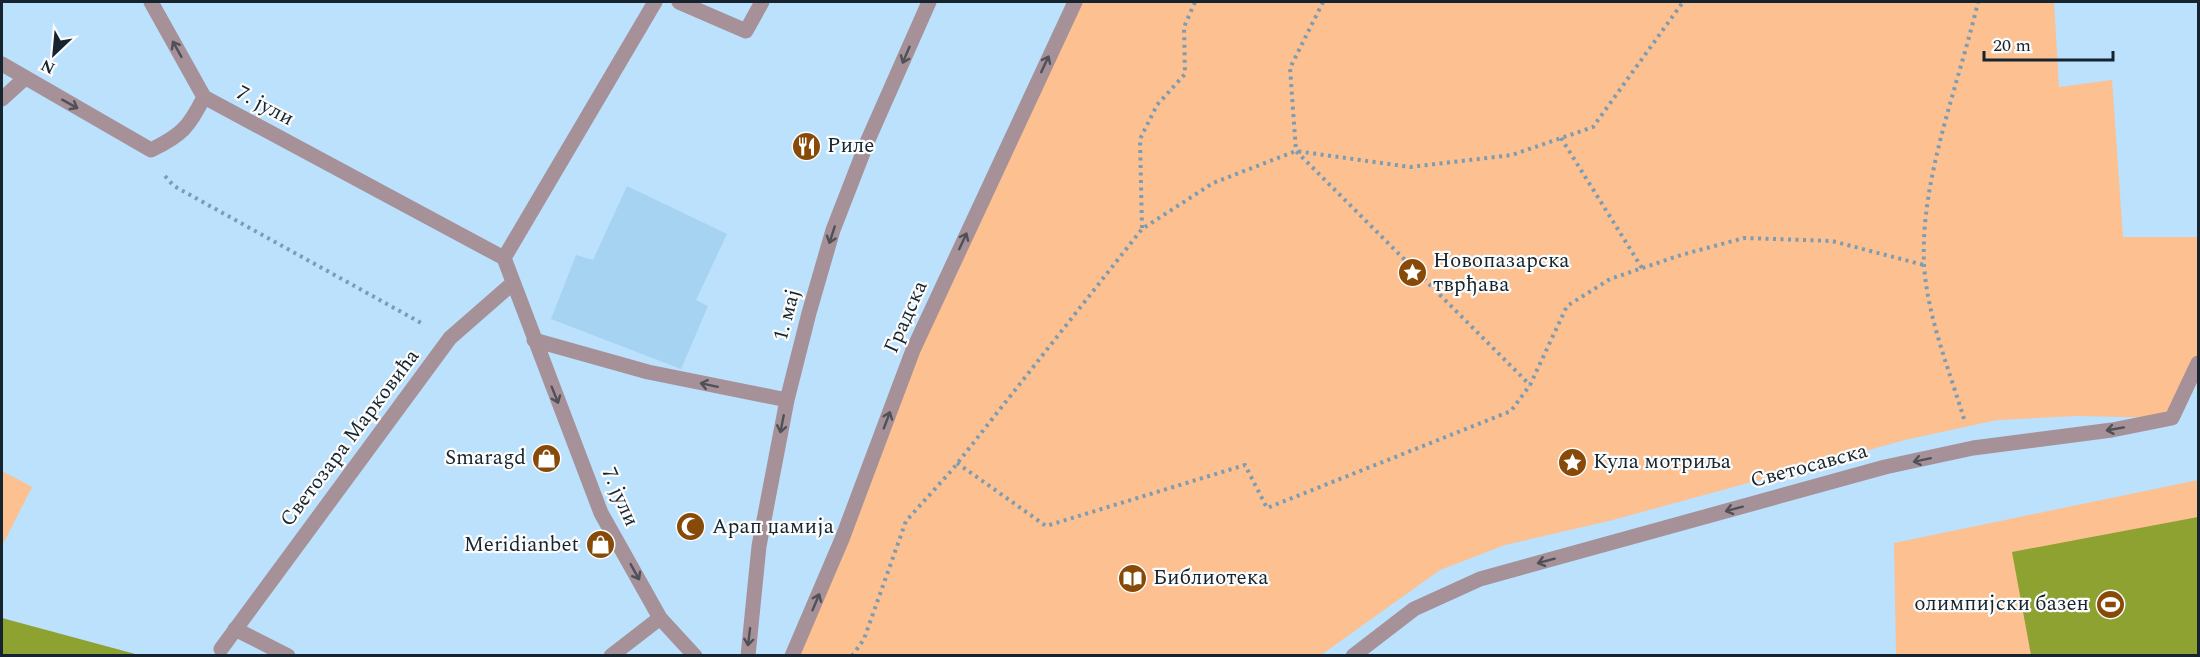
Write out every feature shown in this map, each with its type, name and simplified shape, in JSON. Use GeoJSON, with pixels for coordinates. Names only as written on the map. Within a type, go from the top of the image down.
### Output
{"type":"FeatureCollection","features":[{"type":"Feature","properties":{"kind":"street"},"geometry":{"type":"LineString","coordinates":[[151,2],[204,97]]}},
{"type":"Feature","properties":{"kind":"street"},"geometry":{"type":"LineString","coordinates":[[504,258],[655,2]]}},
{"type":"Feature","properties":{"kind":"street"},"geometry":{"type":"LineString","coordinates":[[679,2],[746,31],[762,2]]}},
{"type":"Feature","properties":{"kind":"street","name":"1. мај"},"geometry":{"type":"LineString","coordinates":[[748,656],[759,546],[787,400],[833,230],[868,140],[929,2]]}},
{"type":"Feature","properties":{"kind":"street","name":"Градска"},"geometry":{"type":"LineString","coordinates":[[792,656],[842,539],[913,350],[1075,2]]}},
{"type":"Feature","properties":{"kind":"street"},"geometry":{"type":"LineString","coordinates":[[2,64],[24,79],[151,150]]}},
{"type":"Feature","properties":{"kind":"street"},"geometry":{"type":"LineString","coordinates":[[2,99],[24,79]]}},
{"type":"Feature","properties":{"kind":"street","name":"7. јули"},"geometry":{"type":"LineString","coordinates":[[151,150],[176,138],[189,125],[204,97],[504,258],[602,513],[660,618],[695,656]]}},
{"type":"Feature","properties":{"kind":"street","name":"Светозара Марковића"},"geometry":{"type":"LineString","coordinates":[[220,649],[450,338],[513,283]]}},
{"type":"Feature","properties":{"kind":"street"},"geometry":{"type":"LineString","coordinates":[[534,340],[648,372],[787,400]]}},
{"type":"Feature","properties":{"kind":"street","name":"Светосавска"},"geometry":{"type":"LineString","coordinates":[[1353,656],[1414,609],[1480,579],[1885,467],[1973,448],[2112,430],[2172,418],[2199,363]]}},
{"type":"Feature","properties":{"kind":"street"},"geometry":{"type":"LineString","coordinates":[[611,656],[660,618]]}},
{"type":"Feature","properties":{"kind":"street"},"geometry":{"type":"LineString","coordinates":[[235,629],[288,656]]}},
{"type":"Feature","properties":{"kind":"path"},"geometry":{"type":"LineString","coordinates":[[1142,229],[1140,139],[1157,105],[1185,74],[1184,27],[1195,2]]}},
{"type":"Feature","properties":{"kind":"path"},"geometry":{"type":"LineString","coordinates":[[1323,2],[1290,68],[1296,151],[1530,385]]}},
{"type":"Feature","properties":{"kind":"path"},"geometry":{"type":"LineString","coordinates":[[852,656],[864,639],[906,521],[957,463],[1142,229],[1213,183],[1296,151],[1410,167],[1512,155],[1593,127],[1683,2]]}},
{"type":"Feature","properties":{"kind":"path"},"geometry":{"type":"LineString","coordinates":[[1973,448],[1941,341],[1924,265],[1932,186],[1978,2]]}},
{"type":"Feature","properties":{"kind":"path"},"geometry":{"type":"LineString","coordinates":[[1561,138],[1642,268]]}},
{"type":"Feature","properties":{"kind":"path"},"geometry":{"type":"LineString","coordinates":[[151,150],[161,172],[174,186],[450,338]]}},
{"type":"Feature","properties":{"kind":"path"},"geometry":{"type":"LineString","coordinates":[[957,463],[1046,526],[1245,465],[1267,508],[1511,411],[1530,385],[1567,306],[1610,279],[1744,238],[1832,241],[1924,265]]}},
{"type":"Feature","properties":{"kind":"shaded area"},"geometry":{"type":"Polygon","coordinates":[[[1075,2],[2054,2],[2059,87],[2112,80],[2123,237],[2198,237],[2198,363],[2172,418],[2077,416],[1997,420],[1905,440],[1609,521],[1505,545],[1440,570],[1321,655],[796,656],[913,350],[1075,2]]]}},
{"type":"Feature","properties":{"kind":"shaded area"},"geometry":{"type":"Polygon","coordinates":[[[627,186],[727,234],[696,300],[708,306],[681,369],[551,319],[576,255],[593,260],[627,186]]]}},
{"type":"Feature","properties":{"kind":"shaded area"},"geometry":{"type":"Polygon","coordinates":[[[2,471],[32,487],[2,546],[2,471]]]}},
{"type":"Feature","properties":{"kind":"shaded area"},"geometry":{"type":"Polygon","coordinates":[[[2198,480],[2198,655],[1896,655],[1894,543],[2198,480]]]}},
{"type":"Feature","properties":{"kind":"shaded area","name":"олимпијски базен"},"geometry":{"type":"Polygon","coordinates":[[[2198,517],[2198,655],[2031,655],[2012,552],[2198,517]]]}},
{"type":"Feature","properties":{"kind":"shaded area"},"geometry":{"type":"Polygon","coordinates":[[[2,618],[139,655],[2,655],[2,618]]]}},
{"type":"Feature","properties":{"kind":"place","name":"Риле"},"geometry":{"type":"Point","coordinates":[806,146]}},
{"type":"Feature","properties":{"kind":"place","name":"Новопазарска тврђава"},"geometry":{"type":"Point","coordinates":[1412,273]}},
{"type":"Feature","properties":{"kind":"place","name":"Smaragd"},"geometry":{"type":"Point","coordinates":[547,458]}},
{"type":"Feature","properties":{"kind":"place","name":"Кула мотриља"},"geometry":{"type":"Point","coordinates":[1572,462]}},
{"type":"Feature","properties":{"kind":"place","name":"Арап џамија"},"geometry":{"type":"Point","coordinates":[691,527]}},
{"type":"Feature","properties":{"kind":"place","name":"Meridianbet"},"geometry":{"type":"Point","coordinates":[600,545]}},
{"type":"Feature","properties":{"kind":"place","name":"Библиотека"},"geometry":{"type":"Point","coordinates":[1132,578]}},
{"type":"Feature","properties":{"kind":"place","name":"олимпијски базен"},"geometry":{"type":"Point","coordinates":[2110,604]}}]}
